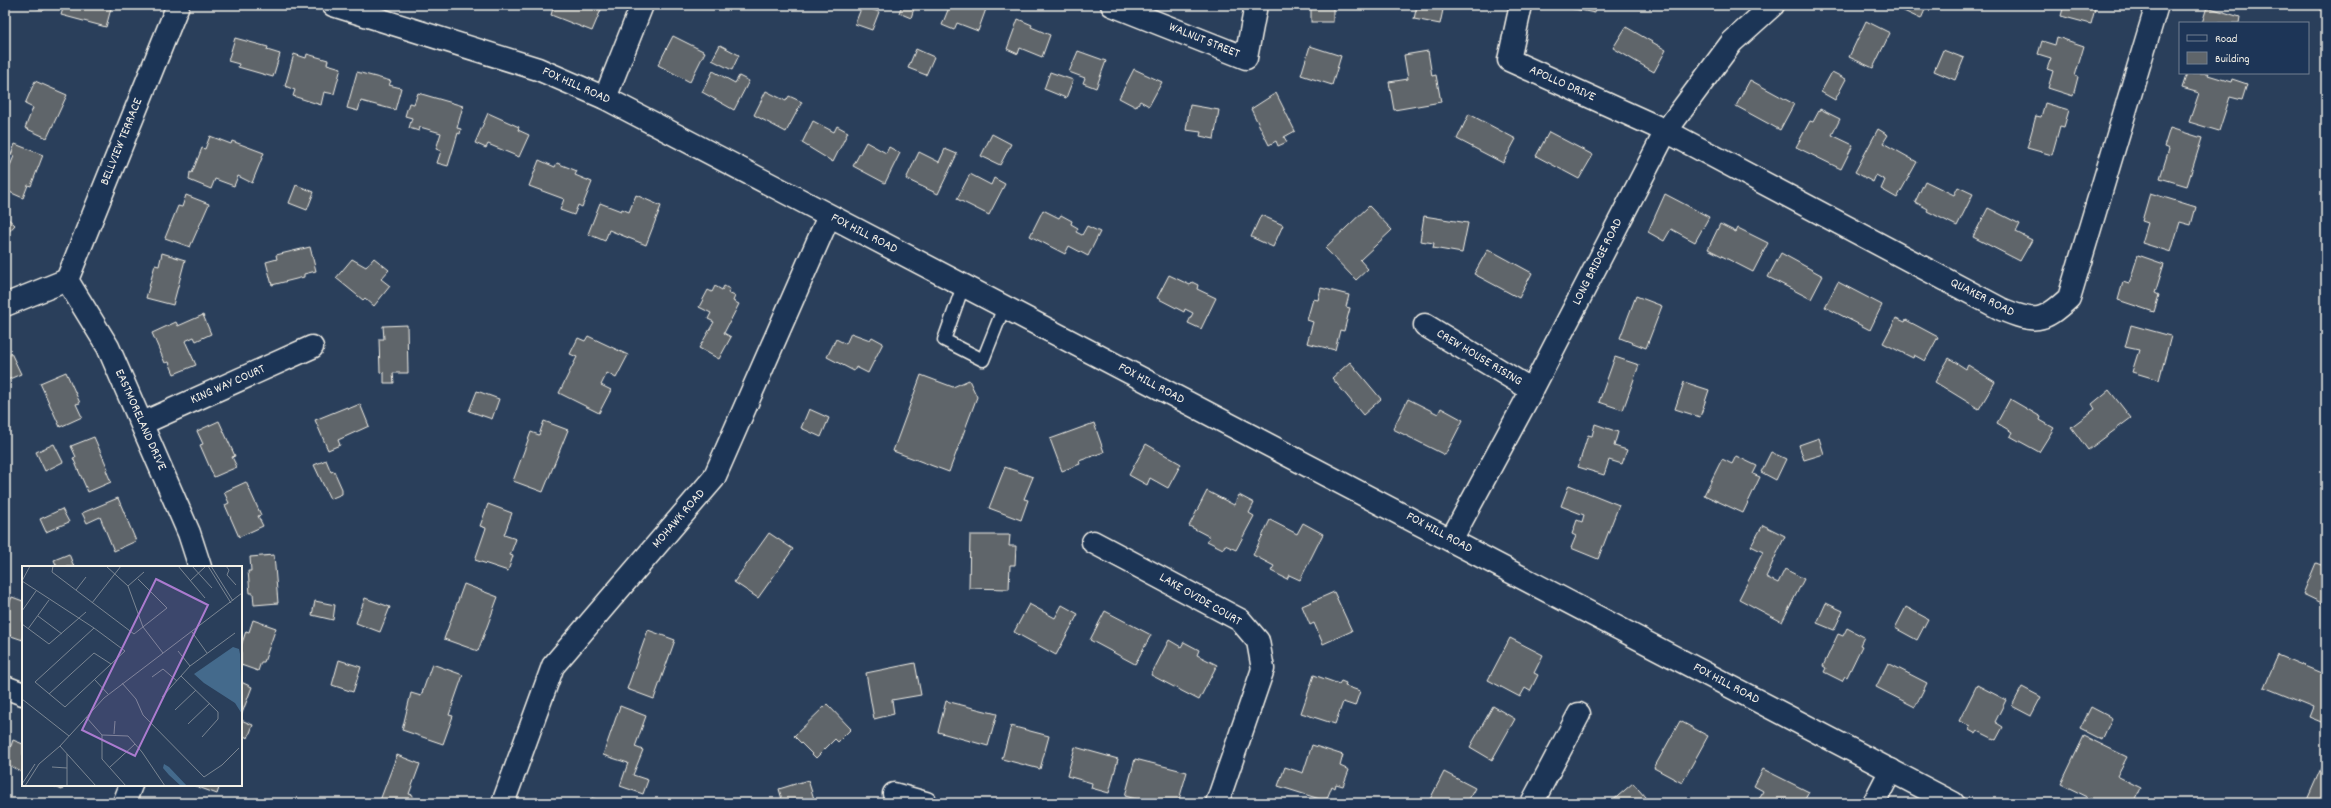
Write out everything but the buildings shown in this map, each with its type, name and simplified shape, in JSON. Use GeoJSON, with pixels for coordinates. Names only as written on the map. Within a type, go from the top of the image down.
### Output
{"type":"FeatureCollection","features":[{"type":"Feature","properties":{"kind":"street","name":"BELLVIEW TERRACE"},"geometry":{"type":"LineString","coordinates":[[67,280],[178,5]]}},
{"type":"Feature","properties":{"kind":"street","name":"FOX HILL ROAD"},"geometry":{"type":"LineString","coordinates":[[333,5],[538,69],[605,98],[828,216],[1953,803]]}},
{"type":"Feature","properties":{"kind":"street"},"geometry":{"type":"LineString","coordinates":[[605,98],[642,5]]}},
{"type":"Feature","properties":{"kind":"street","name":"WALNUT STREET"},"geometry":{"type":"LineString","coordinates":[[1112,5],[1246,58],[1256,5]]}},
{"type":"Feature","properties":{"kind":"street","name":"APOLLO DRIVE"},"geometry":{"type":"LineString","coordinates":[[1521,5],[1509,60],[1666,131]]}},
{"type":"Feature","properties":{"kind":"street","name":"LONG BRIDGE ROAD"},"geometry":{"type":"LineString","coordinates":[[1451,540],[1532,390],[1666,131],[1732,42],[1773,5]]}},
{"type":"Feature","properties":{"kind":"street","name":"QUAKER ROAD"},"geometry":{"type":"LineString","coordinates":[[1666,131],[2001,309],[2021,317],[2040,319],[2055,311],[2069,298],[2157,5]]}},
{"type":"Feature","properties":{"kind":"street","name":"MOHAWK ROAD"},"geometry":{"type":"LineString","coordinates":[[503,803],[553,666],[714,478],[828,216]]}},
{"type":"Feature","properties":{"kind":"street"},"geometry":{"type":"LineString","coordinates":[[5,305],[67,280]]}},
{"type":"Feature","properties":{"kind":"street","name":"EASTMORELAND DRIVE"},"geometry":{"type":"LineString","coordinates":[[67,280],[108,347],[143,423],[189,533],[200,566]]}},
{"type":"Feature","properties":{"kind":"street","name":"CREW HOUSE RISING"},"geometry":{"type":"LineString","coordinates":[[1425,326],[1532,390]]}},
{"type":"Feature","properties":{"kind":"street","name":"KING WAY COURT"},"geometry":{"type":"LineString","coordinates":[[143,423],[312,347]]}},
{"type":"Feature","properties":{"kind":"street","name":"LAKE OVIDE COURT"},"geometry":{"type":"LineString","coordinates":[[1093,542],[1240,620],[1258,641],[1263,669],[1217,803]]}},
{"type":"Feature","properties":{"kind":"street"},"geometry":{"type":"LineString","coordinates":[[5,687],[22,694]]}},
{"type":"Feature","properties":{"kind":"street"},"geometry":{"type":"LineString","coordinates":[[1532,803],[1579,714]]}},
{"type":"Feature","properties":{"kind":"street"},"geometry":{"type":"LineString","coordinates":[[1874,803],[1891,770]]}},
{"type":"Feature","properties":{"kind":"street"},"geometry":{"type":"LineString","coordinates":[[124,803],[132,786]]}},
{"type":"Feature","properties":{"kind":"street"},"geometry":{"type":"LineString","coordinates":[[894,794],[926,803]]}},
{"type":"Feature","properties":{"kind":"lane"},"geometry":{"type":"LineString","coordinates":[[963,286],[944,340],[983,360],[1004,307]]}}]}
